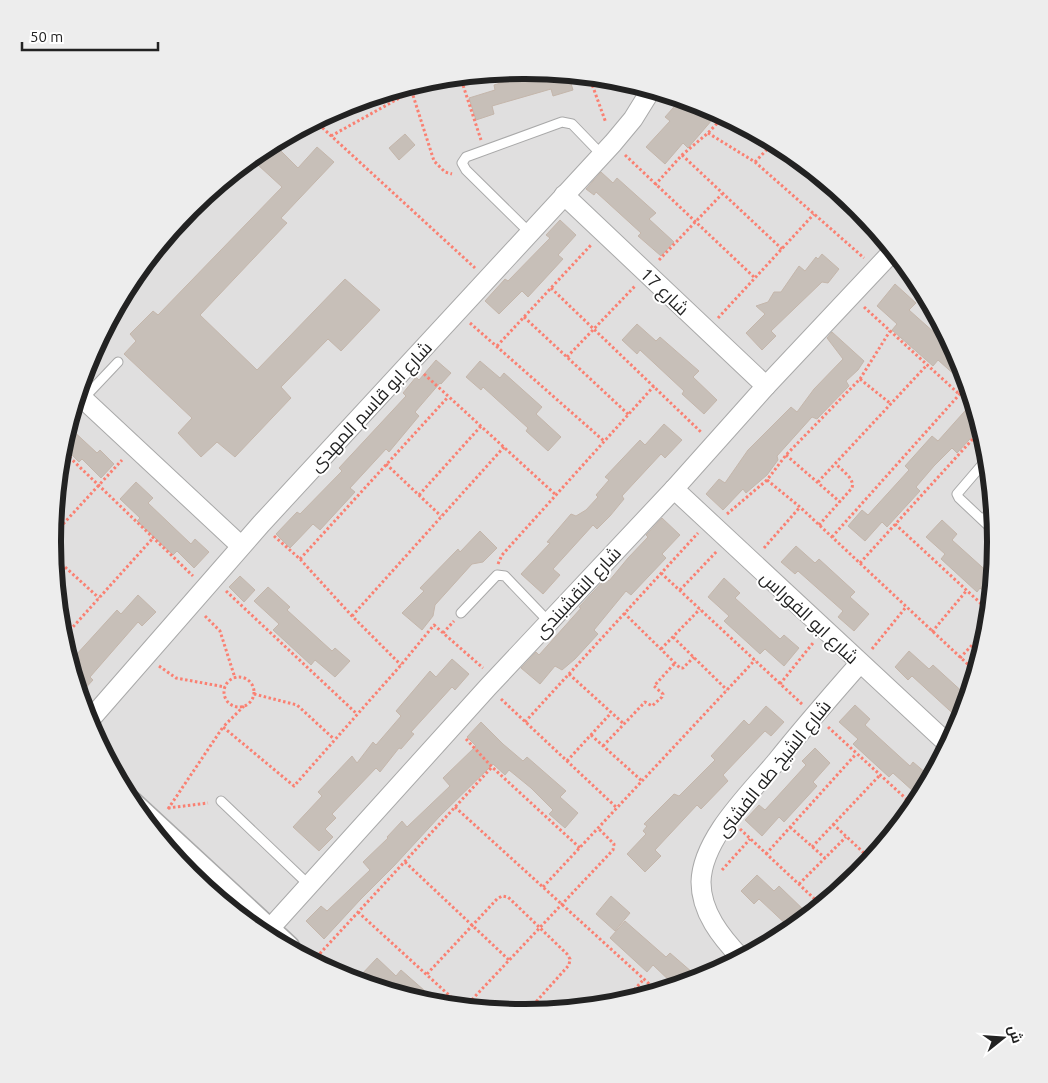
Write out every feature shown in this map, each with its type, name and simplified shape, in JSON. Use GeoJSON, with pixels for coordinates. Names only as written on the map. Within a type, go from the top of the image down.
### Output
{"type":"FeatureCollection","features":[{"type":"Feature","properties":{"kind":"street","name":"شارع ابو قاسم المهدى"},"geometry":{"type":"LineString","coordinates":[[94,715],[241,546],[607,149],[633,119],[647,96]]}},
{"type":"Feature","properties":{"kind":"street","name":"شارع 17"},"geometry":{"type":"LineString","coordinates":[[564,195],[766,386]]}},
{"type":"Feature","properties":{"kind":"street","name":"شارع النقشبندى"},"geometry":{"type":"LineString","coordinates":[[270,928],[492,683],[674,490],[766,386],[888,256]]}},
{"type":"Feature","properties":{"kind":"street"},"geometry":{"type":"LineString","coordinates":[[84,400],[241,546]]}},
{"type":"Feature","properties":{"kind":"street","name":"شارع ابو الفوراس"},"geometry":{"type":"LineString","coordinates":[[674,490],[942,739]]}},
{"type":"Feature","properties":{"kind":"street","name":"شارع الشيخ طه الفشنى"},"geometry":{"type":"LineString","coordinates":[[736,953],[716,929],[702,898],[701,881],[709,850],[729,818],[814,715],[860,663]]}},
{"type":"Feature","properties":{"kind":"street"},"geometry":{"type":"LineString","coordinates":[[168,837],[246,911]]}},
{"type":"Feature","properties":{"kind":"lane"},"geometry":{"type":"LineString","coordinates":[[530,233],[466,170],[462,163],[466,158],[562,122],[572,124],[607,149]]}},
{"type":"Feature","properties":{"kind":"lane"},"geometry":{"type":"LineString","coordinates":[[86,392],[118,362]]}},
{"type":"Feature","properties":{"kind":"lane"},"geometry":{"type":"LineString","coordinates":[[981,466],[957,494],[986,523]]}},
{"type":"Feature","properties":{"kind":"lane"},"geometry":{"type":"LineString","coordinates":[[983,520],[986,516]]}},
{"type":"Feature","properties":{"kind":"lane"},"geometry":{"type":"LineString","coordinates":[[461,613],[497,575],[505,576],[549,622]]}},
{"type":"Feature","properties":{"kind":"lane"},"geometry":{"type":"LineString","coordinates":[[221,801],[309,885]]}},
{"type":"Feature","properties":{"kind":"path"},"geometry":{"type":"LineString","coordinates":[[462,83],[484,151]]}},
{"type":"Feature","properties":{"kind":"path"},"geometry":{"type":"LineString","coordinates":[[591,84],[607,149],[655,185],[755,278]]}},
{"type":"Feature","properties":{"kind":"path"},"geometry":{"type":"LineString","coordinates":[[413,93],[434,161],[445,172],[452,174],[466,170]]}},
{"type":"Feature","properties":{"kind":"path"},"geometry":{"type":"LineString","coordinates":[[331,136],[405,95]]}},
{"type":"Feature","properties":{"kind":"path"},"geometry":{"type":"LineString","coordinates":[[655,185],[682,155],[719,122]]}},
{"type":"Feature","properties":{"kind":"path"},"geometry":{"type":"LineString","coordinates":[[320,126],[488,280]]}},
{"type":"Feature","properties":{"kind":"path"},"geometry":{"type":"LineString","coordinates":[[708,133],[755,162],[876,268]]}},
{"type":"Feature","properties":{"kind":"path"},"geometry":{"type":"LineString","coordinates":[[755,162],[768,149]]}},
{"type":"Feature","properties":{"kind":"path"},"geometry":{"type":"LineString","coordinates":[[682,155],[782,250]]}},
{"type":"Feature","properties":{"kind":"path"},"geometry":{"type":"LineString","coordinates":[[707,331],[814,214]]}},
{"type":"Feature","properties":{"kind":"path"},"geometry":{"type":"LineString","coordinates":[[497,346],[603,232]]}},
{"type":"Feature","properties":{"kind":"path"},"geometry":{"type":"LineString","coordinates":[[551,288],[715,444]]}},
{"type":"Feature","properties":{"kind":"path"},"geometry":{"type":"LineString","coordinates":[[851,295],[959,394]]}},
{"type":"Feature","properties":{"kind":"path"},"geometry":{"type":"LineString","coordinates":[[457,312],[604,442]]}},
{"type":"Feature","properties":{"kind":"path"},"geometry":{"type":"LineString","coordinates":[[524,317],[629,415]]}},
{"type":"Feature","properties":{"kind":"path"},"geometry":{"type":"LineString","coordinates":[[526,722],[661,573],[711,524],[767,480],[786,455],[860,379],[890,331]]}},
{"type":"Feature","properties":{"kind":"path"},"geometry":{"type":"LineString","coordinates":[[411,361],[556,495]]}},
{"type":"Feature","properties":{"kind":"path"},"geometry":{"type":"LineString","coordinates":[[818,482],[927,365]]}},
{"type":"Feature","properties":{"kind":"path"},"geometry":{"type":"LineString","coordinates":[[860,379],[891,404]]}},
{"type":"Feature","properties":{"kind":"path"},"geometry":{"type":"LineString","coordinates":[[497,575],[498,561],[502,555],[654,386]]}},
{"type":"Feature","properties":{"kind":"path"},"geometry":{"type":"LineString","coordinates":[[832,537],[961,392]]}},
{"type":"Feature","properties":{"kind":"path"},"geometry":{"type":"LineString","coordinates":[[300,559],[448,397]]}},
{"type":"Feature","properties":{"kind":"path"},"geometry":{"type":"LineString","coordinates":[[419,495],[481,426]]}},
{"type":"Feature","properties":{"kind":"path"},"geometry":{"type":"LineString","coordinates":[[860,563],[974,436]]}},
{"type":"Feature","properties":{"kind":"path"},"geometry":{"type":"LineString","coordinates":[[62,526],[134,447]]}},
{"type":"Feature","properties":{"kind":"path"},"geometry":{"type":"LineString","coordinates":[[352,616],[504,447]]}},
{"type":"Feature","properties":{"kind":"path"},"geometry":{"type":"LineString","coordinates":[[786,455],[840,502]]}},
{"type":"Feature","properties":{"kind":"path"},"geometry":{"type":"LineString","coordinates":[[69,457],[154,538],[208,583],[356,714]]}},
{"type":"Feature","properties":{"kind":"path"},"geometry":{"type":"LineString","coordinates":[[386,464],[441,516]]}},
{"type":"Feature","properties":{"kind":"path"},"geometry":{"type":"LineString","coordinates":[[819,525],[852,488],[851,479],[836,464]]}},
{"type":"Feature","properties":{"kind":"path"},"geometry":{"type":"LineString","coordinates":[[767,480],[800,507],[970,666]]}},
{"type":"Feature","properties":{"kind":"path"},"geometry":{"type":"LineString","coordinates":[[752,562],[800,507]]}},
{"type":"Feature","properties":{"kind":"path"},"geometry":{"type":"LineString","coordinates":[[261,524],[300,559],[352,616],[401,665]]}},
{"type":"Feature","properties":{"kind":"path"},"geometry":{"type":"LineString","coordinates":[[895,524],[982,605]]}},
{"type":"Feature","properties":{"kind":"path"},"geometry":{"type":"LineString","coordinates":[[70,630],[154,538]]}},
{"type":"Feature","properties":{"kind":"path"},"geometry":{"type":"LineString","coordinates":[[680,590],[727,540]]}},
{"type":"Feature","properties":{"kind":"path"},"geometry":{"type":"LineString","coordinates":[[62,564],[99,598]]}},
{"type":"Feature","properties":{"kind":"path"},"geometry":{"type":"LineString","coordinates":[[661,573],[856,754],[908,800]]}},
{"type":"Feature","properties":{"kind":"path"},"geometry":{"type":"LineString","coordinates":[[932,632],[966,590]]}},
{"type":"Feature","properties":{"kind":"path"},"geometry":{"type":"LineString","coordinates":[[192,603],[220,631],[235,678]]}},
{"type":"Feature","properties":{"kind":"path"},"geometry":{"type":"LineString","coordinates":[[860,663],[906,607]]}},
{"type":"Feature","properties":{"kind":"path"},"geometry":{"type":"LineString","coordinates":[[661,649],[700,609]]}},
{"type":"Feature","properties":{"kind":"path"},"geometry":{"type":"LineString","coordinates":[[624,613],[681,669],[694,657]]}},
{"type":"Feature","properties":{"kind":"path"},"geometry":{"type":"LineString","coordinates":[[223,727],[294,786],[434,625],[492,683],[526,722],[617,808]]}},
{"type":"Feature","properties":{"kind":"path"},"geometry":{"type":"LineString","coordinates":[[780,684],[824,629]]}},
{"type":"Feature","properties":{"kind":"path"},"geometry":{"type":"LineString","coordinates":[[673,637],[727,690]]}},
{"type":"Feature","properties":{"kind":"path"},"geometry":{"type":"LineString","coordinates":[[960,658],[976,640]]}},
{"type":"Feature","properties":{"kind":"path"},"geometry":{"type":"LineString","coordinates":[[146,656],[176,678],[225,687]]}},
{"type":"Feature","properties":{"kind":"path"},"geometry":{"type":"LineString","coordinates":[[543,887],[755,660]]}},
{"type":"Feature","properties":{"kind":"path"},"geometry":{"type":"LineString","coordinates":[[603,746],[645,702],[654,706],[662,697],[662,694],[654,686],[675,663]]}},
{"type":"Feature","properties":{"kind":"path"},"geometry":{"type":"LineString","coordinates":[[569,674],[624,724]]}},
{"type":"Feature","properties":{"kind":"path"},"geometry":{"type":"LineString","coordinates":[[168,837],[168,808],[223,727],[244,706],[249,704],[254,694],[254,689],[249,681],[245,678],[235,678],[225,687],[225,698],[233,706],[244,706]]}},
{"type":"Feature","properties":{"kind":"path"},"geometry":{"type":"LineString","coordinates":[[254,694],[297,705],[334,739]]}},
{"type":"Feature","properties":{"kind":"path"},"geometry":{"type":"LineString","coordinates":[[567,761],[611,712]]}},
{"type":"Feature","properties":{"kind":"path"},"geometry":{"type":"LineString","coordinates":[[453,726],[492,767],[580,848]]}},
{"type":"Feature","properties":{"kind":"path"},"geometry":{"type":"LineString","coordinates":[[591,735],[642,781]]}},
{"type":"Feature","properties":{"kind":"path"},"geometry":{"type":"LineString","coordinates":[[766,854],[856,754]]}},
{"type":"Feature","properties":{"kind":"path"},"geometry":{"type":"LineString","coordinates":[[317,956],[492,767]]}},
{"type":"Feature","properties":{"kind":"path"},"geometry":{"type":"LineString","coordinates":[[812,847],[880,775]]}},
{"type":"Feature","properties":{"kind":"path"},"geometry":{"type":"LineString","coordinates":[[168,808],[221,801]]}},
{"type":"Feature","properties":{"kind":"path"},"geometry":{"type":"LineString","coordinates":[[455,807],[651,986]]}},
{"type":"Feature","properties":{"kind":"path"},"geometry":{"type":"LineString","coordinates":[[729,818],[817,900]]}},
{"type":"Feature","properties":{"kind":"path"},"geometry":{"type":"LineString","coordinates":[[833,824],[865,854]]}},
{"type":"Feature","properties":{"kind":"path"},"geometry":{"type":"LineString","coordinates":[[790,827],[825,858]]}},
{"type":"Feature","properties":{"kind":"path"},"geometry":{"type":"LineString","coordinates":[[470,1001],[613,850],[614,844],[598,828]]}},
{"type":"Feature","properties":{"kind":"path"},"geometry":{"type":"LineString","coordinates":[[799,884],[846,837]]}},
{"type":"Feature","properties":{"kind":"path"},"geometry":{"type":"LineString","coordinates":[[701,881],[718,873],[729,864],[750,839]]}},
{"type":"Feature","properties":{"kind":"path"},"geometry":{"type":"LineString","coordinates":[[405,862],[509,960]]}},
{"type":"Feature","properties":{"kind":"path"},"geometry":{"type":"LineString","coordinates":[[427,974],[502,896],[508,897],[570,959],[569,965],[534,1004]]}},
{"type":"Feature","properties":{"kind":"path"},"geometry":{"type":"LineString","coordinates":[[358,912],[454,998]]}},
{"type":"Feature","properties":{"kind":"path"},"geometry":{"type":"LineString","coordinates":[[634,990],[644,979]]}},
{"type":"Feature","properties":{"kind":"shaded area"},"geometry":{"type":"Polygon","coordinates":[[[494,80],[554,80],[584,83],[614,88],[673,103],[729,126],[755,141],[806,174],[829,194],[872,236],[891,260],[909,284],[939,337],[952,364],[971,422],[978,451],[986,511],[987,542],[983,602],[978,632],[962,690],[952,719],[925,773],[909,799],[872,847],[851,869],[806,909],[729,957],[673,980],[644,988],[584,1000],[554,1003],[494,1003],[464,1000],[434,995],[375,980],[319,957],[293,942],[242,909],[219,889],[176,847],[157,823],[139,799],[109,746],[96,719],[77,661],[70,632],[62,572],[62,511],[65,481],[70,451],[86,393],[96,364],[123,310],[139,284],[176,236],[197,214],[242,174],[319,126],[375,103],[404,95],[464,83],[494,80]]]}},
{"type":"Feature","properties":{"kind":"building"},"geometry":{"type":"Polygon","coordinates":[[[512,79],[554,80],[570,82],[573,90],[553,96],[551,89],[492,106],[494,114],[476,120],[469,98],[495,90],[494,85],[512,79]]]}},
{"type":"Feature","properties":{"kind":"building"},"geometry":{"type":"Polygon","coordinates":[[[676,104],[713,119],[688,148],[683,143],[665,164],[646,147],[670,121],[665,117],[676,104]]]}},
{"type":"Feature","properties":{"kind":"building"},"geometry":{"type":"Polygon","coordinates":[[[405,134],[415,145],[399,160],[389,148],[405,134]]]}},
{"type":"Feature","properties":{"kind":"building"},"geometry":{"type":"Polygon","coordinates":[[[317,147],[334,162],[281,218],[287,223],[200,315],[257,370],[345,279],[380,310],[341,351],[328,339],[281,387],[291,398],[235,457],[217,442],[201,457],[178,433],[192,418],[124,354],[136,341],[130,334],[153,311],[158,315],[282,187],[258,165],[279,149],[298,168],[317,147]]]}},
{"type":"Feature","properties":{"kind":"building"},"geometry":{"type":"Polygon","coordinates":[[[601,172],[613,183],[617,178],[656,213],[649,219],[674,242],[661,256],[638,236],[641,233],[596,192],[594,195],[586,189],[601,172]]]}},
{"type":"Feature","properties":{"kind":"building"},"geometry":{"type":"Polygon","coordinates":[[[560,220],[576,235],[558,255],[563,259],[528,297],[522,291],[499,314],[485,301],[505,279],[508,281],[550,238],[546,235],[560,220]]]}},
{"type":"Feature","properties":{"kind":"building"},"geometry":{"type":"Polygon","coordinates":[[[822,254],[839,269],[828,283],[822,282],[771,331],[776,336],[762,350],[746,333],[765,314],[756,306],[768,302],[774,292],[781,292],[799,266],[805,271],[816,257],[818,259],[822,254]]]}},
{"type":"Feature","properties":{"kind":"building"},"geometry":{"type":"Polygon","coordinates":[[[895,284],[916,303],[909,310],[939,336],[956,376],[938,360],[933,366],[892,330],[897,324],[877,306],[895,284]]]}},
{"type":"Feature","properties":{"kind":"building"},"geometry":{"type":"Polygon","coordinates":[[[637,324],[656,341],[660,337],[699,371],[693,377],[717,400],[704,414],[682,394],[684,391],[640,350],[637,354],[622,340],[637,324]]]}},
{"type":"Feature","properties":{"kind":"building"},"geometry":{"type":"Polygon","coordinates":[[[832,332],[864,361],[858,370],[846,381],[849,386],[817,419],[812,417],[777,456],[778,460],[767,475],[746,493],[743,489],[723,510],[706,494],[719,479],[725,483],[748,450],[791,407],[797,412],[814,389],[843,359],[827,338],[832,332]]]}},
{"type":"Feature","properties":{"kind":"building"},"geometry":{"type":"Polygon","coordinates":[[[436,360],[451,373],[415,412],[419,416],[389,452],[386,449],[350,488],[355,492],[320,530],[313,524],[290,548],[276,534],[297,512],[300,514],[342,471],[339,468],[406,396],[403,393],[416,377],[419,380],[436,360]]]}},
{"type":"Feature","properties":{"kind":"building"},"geometry":{"type":"Polygon","coordinates":[[[480,361],[500,378],[504,373],[542,407],[536,414],[561,437],[548,451],[526,431],[528,428],[483,387],[481,390],[466,377],[480,361]]]}},
{"type":"Feature","properties":{"kind":"building"},"geometry":{"type":"Polygon","coordinates":[[[967,409],[974,435],[957,453],[952,448],[916,487],[920,491],[887,527],[882,522],[865,541],[848,526],[862,510],[868,515],[909,470],[905,466],[932,436],[938,441],[967,409]]]}},
{"type":"Feature","properties":{"kind":"building"},"geometry":{"type":"Polygon","coordinates":[[[664,424],[682,440],[665,458],[661,454],[622,496],[624,499],[610,516],[597,529],[593,525],[553,569],[560,575],[543,594],[521,574],[550,543],[547,542],[571,514],[576,516],[586,510],[598,497],[596,495],[609,480],[605,477],[640,440],[645,445],[664,424]]]}},
{"type":"Feature","properties":{"kind":"building"},"geometry":{"type":"Polygon","coordinates":[[[75,432],[97,453],[100,450],[114,464],[101,478],[82,459],[79,462],[70,453],[75,432]]]}},
{"type":"Feature","properties":{"kind":"building"},"geometry":{"type":"Polygon","coordinates":[[[136,482],[153,498],[148,503],[191,544],[195,539],[209,552],[194,568],[177,551],[173,555],[137,521],[140,518],[120,499],[136,482]]]}},
{"type":"Feature","properties":{"kind":"building"},"geometry":{"type":"Polygon","coordinates":[[[662,518],[680,535],[662,554],[666,558],[631,595],[626,591],[594,630],[598,634],[575,659],[562,670],[555,666],[540,684],[521,668],[536,652],[539,655],[606,578],[609,581],[648,537],[646,535],[662,518]]]}},
{"type":"Feature","properties":{"kind":"building"},"geometry":{"type":"Polygon","coordinates":[[[942,520],[957,534],[952,540],[986,571],[984,592],[980,588],[977,592],[941,559],[945,554],[926,537],[942,520]]]}},
{"type":"Feature","properties":{"kind":"building"},"geometry":{"type":"Polygon","coordinates":[[[480,531],[497,548],[483,562],[472,564],[435,605],[433,616],[422,630],[402,613],[424,591],[420,588],[458,549],[460,552],[480,531]]]}},
{"type":"Feature","properties":{"kind":"building"},"geometry":{"type":"Polygon","coordinates":[[[796,546],[815,563],[819,559],[855,592],[850,597],[869,614],[854,631],[838,617],[843,611],[798,571],[795,574],[781,562],[796,546]]]}},
{"type":"Feature","properties":{"kind":"building"},"geometry":{"type":"Polygon","coordinates":[[[240,576],[255,590],[244,602],[229,587],[240,576]]]}},
{"type":"Feature","properties":{"kind":"building"},"geometry":{"type":"Polygon","coordinates":[[[724,578],[740,593],[735,598],[780,639],[784,635],[799,648],[784,666],[765,649],[760,654],[724,621],[729,616],[708,597],[724,578]]]}},
{"type":"Feature","properties":{"kind":"building"},"geometry":{"type":"Polygon","coordinates":[[[268,587],[290,607],[287,610],[332,651],[335,648],[350,661],[335,677],[315,660],[311,665],[273,630],[279,624],[254,601],[268,587]]]}},
{"type":"Feature","properties":{"kind":"building"},"geometry":{"type":"Polygon","coordinates":[[[138,595],[156,612],[142,626],[138,622],[90,677],[93,680],[85,688],[77,662],[80,659],[76,655],[117,610],[121,614],[138,595]]]}},
{"type":"Feature","properties":{"kind":"building"},"geometry":{"type":"Polygon","coordinates":[[[909,651],[929,669],[933,665],[962,691],[954,714],[912,676],[908,680],[895,667],[909,651]]]}},
{"type":"Feature","properties":{"kind":"building"},"geometry":{"type":"Polygon","coordinates":[[[452,659],[469,674],[455,690],[452,687],[411,732],[414,734],[401,749],[399,748],[380,772],[376,768],[332,814],[336,818],[325,829],[333,837],[319,851],[293,827],[322,796],[318,792],[352,756],[357,763],[373,742],[376,745],[401,716],[396,711],[430,671],[436,677],[452,659]]]}},
{"type":"Feature","properties":{"kind":"building"},"geometry":{"type":"Polygon","coordinates":[[[855,705],[870,719],[865,725],[910,766],[913,762],[925,773],[913,791],[893,773],[889,777],[853,744],[858,739],[839,722],[855,705]]]}},
{"type":"Feature","properties":{"kind":"building"},"geometry":{"type":"Polygon","coordinates":[[[766,706],[784,722],[771,736],[765,731],[723,775],[728,781],[701,809],[697,805],[655,850],[661,856],[645,872],[627,854],[646,834],[643,831],[647,826],[644,824],[674,794],[679,796],[715,760],[711,756],[744,720],[749,725],[766,706]]]}},
{"type":"Feature","properties":{"kind":"building"},"geometry":{"type":"Polygon","coordinates":[[[481,722],[523,761],[527,757],[566,791],[560,797],[578,813],[565,828],[549,814],[553,810],[531,788],[509,770],[505,775],[493,764],[440,816],[324,939],[306,921],[321,906],[327,911],[370,870],[363,862],[388,838],[402,821],[407,827],[450,786],[443,778],[476,746],[467,737],[481,722]]]}},
{"type":"Feature","properties":{"kind":"building"},"geometry":{"type":"Polygon","coordinates":[[[815,748],[830,763],[813,782],[817,786],[784,822],[779,817],[762,836],[745,820],[759,805],[765,810],[806,765],[802,761],[815,748]]]}},
{"type":"Feature","properties":{"kind":"building"},"geometry":{"type":"Polygon","coordinates":[[[757,875],[774,891],[779,886],[804,910],[785,923],[759,899],[754,904],[741,891],[757,875]]]}},
{"type":"Feature","properties":{"kind":"building"},"geometry":{"type":"Polygon","coordinates":[[[611,896],[630,913],[615,931],[596,914],[611,896]]]}},
{"type":"Feature","properties":{"kind":"building"},"geometry":{"type":"Polygon","coordinates":[[[625,921],[666,957],[670,953],[692,972],[670,981],[653,965],[647,972],[610,938],[625,921]]]}},
{"type":"Feature","properties":{"kind":"building"},"geometry":{"type":"Polygon","coordinates":[[[377,958],[396,976],[401,970],[428,994],[375,980],[361,975],[377,958]]]}}]}
